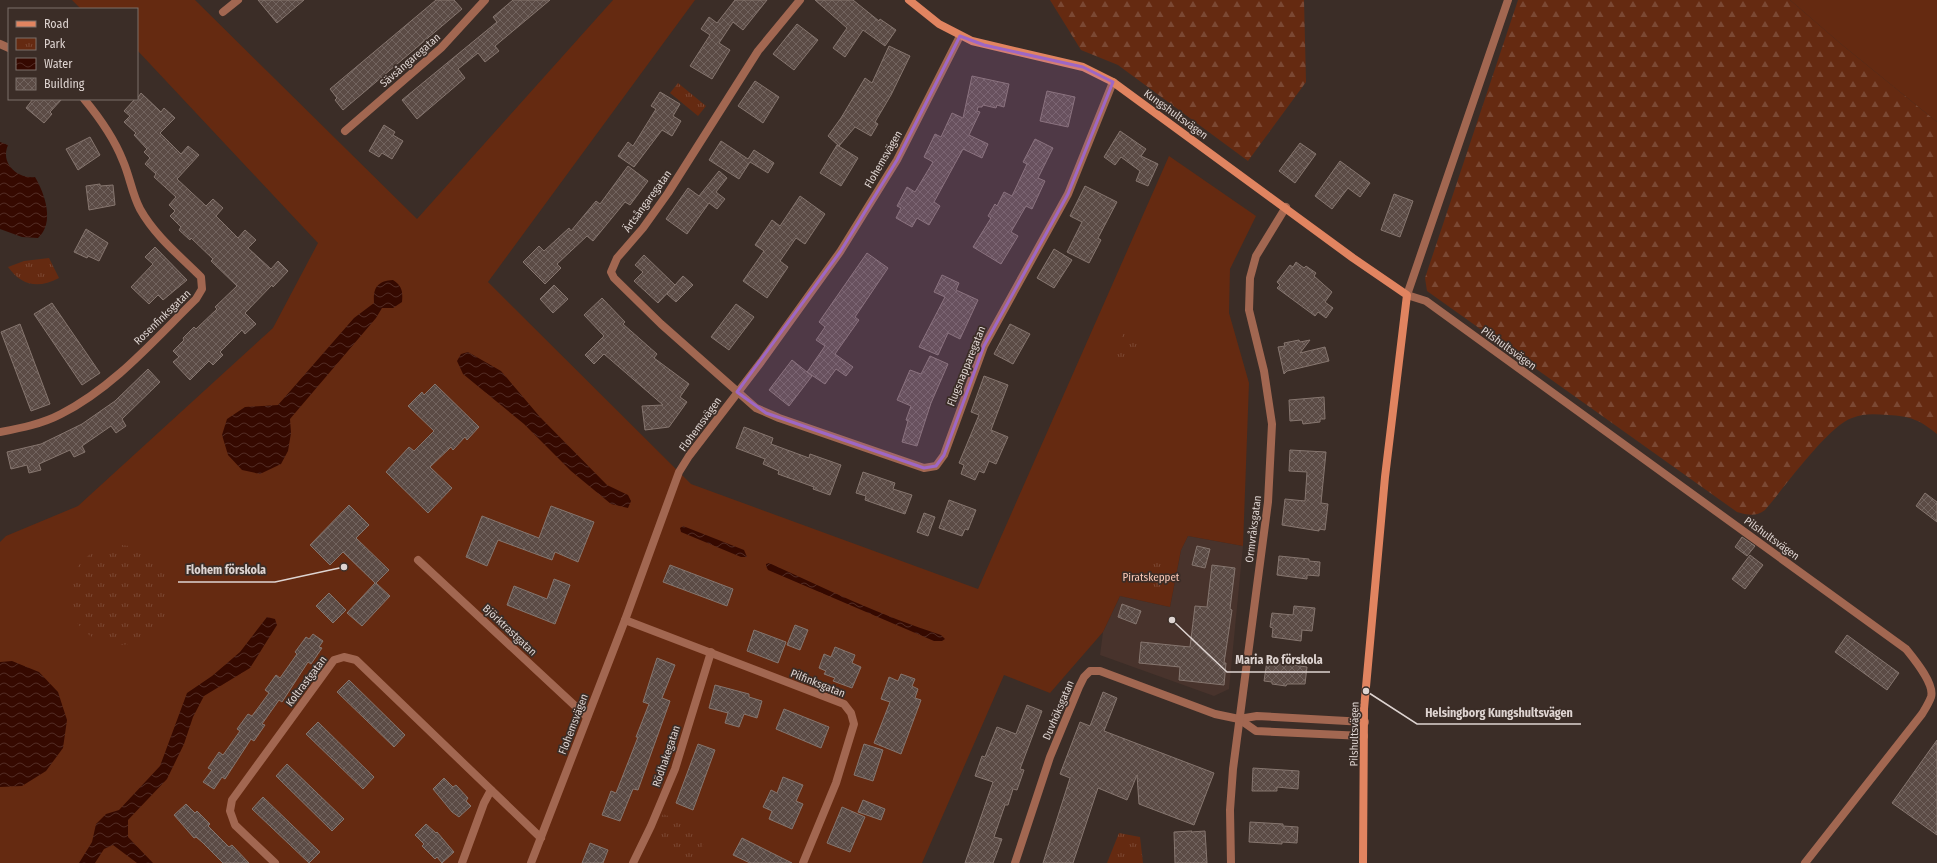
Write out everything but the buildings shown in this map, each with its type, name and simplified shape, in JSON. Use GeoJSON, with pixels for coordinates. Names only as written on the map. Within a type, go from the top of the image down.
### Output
{"type":"FeatureCollection","features":[{"type":"Feature","properties":{"kind":"street"},"geometry":{"type":"LineString","coordinates":[[223,12],[238,0]]}},
{"type":"Feature","properties":{"kind":"street","name":"Sävsångaregatan"},"geometry":{"type":"LineString","coordinates":[[344,131],[441,48],[484,0]]}},
{"type":"Feature","properties":{"kind":"street","name":"Ärtsångaregatan"},"geometry":{"type":"LineString","coordinates":[[737,392],[661,324],[614,278],[611,272],[617,258],[668,193],[758,51],[800,0]]}},
{"type":"Feature","properties":{"kind":"street","name":"Kungshultsvägen"},"geometry":{"type":"LineString","coordinates":[[909,0],[939,24],[960,36],[984,45],[1084,67],[1113,82],[1286,207],[1353,258],[1407,295]]}},
{"type":"Feature","properties":{"kind":"street","name":"Pilshultsvägen"},"geometry":{"type":"LineString","coordinates":[[1363,863],[1364,709],[1385,485],[1407,295],[1508,0]]}},
{"type":"Feature","properties":{"kind":"street","name":"Flohemsvägen"},"geometry":{"type":"LineString","coordinates":[[531,863],[625,620],[679,472],[689,456],[843,246],[897,160],[960,36]]}},
{"type":"Feature","properties":{"kind":"street","name":"Flugsnapparegatan"},"geometry":{"type":"LineString","coordinates":[[737,392],[756,408],[766,413],[924,468],[936,466],[944,455],[984,346],[1068,194],[1113,82]]}},
{"type":"Feature","properties":{"kind":"street","name":"Rosenfinksgatan"},"geometry":{"type":"LineString","coordinates":[[0,432],[29,427],[60,414],[95,394],[196,299],[202,289],[201,277],[162,238],[141,210],[133,195],[123,160],[114,142],[85,100]]}},
{"type":"Feature","properties":{"kind":"street","name":"Ormvråksgatan"},"geometry":{"type":"LineString","coordinates":[[1231,863],[1230,810],[1238,719],[1268,502],[1272,424],[1264,371],[1249,310],[1250,278],[1256,256],[1286,207]]}},
{"type":"Feature","properties":{"kind":"street","name":"Pilshultsvägen"},"geometry":{"type":"LineString","coordinates":[[1407,295],[1426,301],[1906,649],[1919,664],[1932,689],[1931,696],[1922,714],[1805,863]]}},
{"type":"Feature","properties":{"kind":"street","name":"Björktrastgatan"},"geometry":{"type":"LineString","coordinates":[[418,560],[587,717]]}},
{"type":"Feature","properties":{"kind":"street","name":"Pilfinksgatan"},"geometry":{"type":"LineString","coordinates":[[625,620],[844,704],[851,713],[854,724],[836,783],[803,863]]}},
{"type":"Feature","properties":{"kind":"street","name":"Rödhakegatan"},"geometry":{"type":"LineString","coordinates":[[633,863],[651,826],[675,769],[711,652]]}},
{"type":"Feature","properties":{"kind":"street","name":"Koltrastgatan"},"geometry":{"type":"LineString","coordinates":[[275,863],[235,825],[230,811],[232,800],[334,660],[344,657],[356,660],[541,838]]}},
{"type":"Feature","properties":{"kind":"street","name":"Duvhöksgatan"},"geometry":{"type":"LineString","coordinates":[[1015,863],[1050,757],[1079,687],[1084,677],[1090,671],[1100,671],[1216,714],[1238,719],[1256,731],[1364,736]]}},
{"type":"Feature","properties":{"kind":"street","name":"Duvhöksgatan"},"geometry":{"type":"LineString","coordinates":[[1238,719],[1257,716],[1365,722]]}},
{"type":"Feature","properties":{"kind":"street"},"geometry":{"type":"LineString","coordinates":[[462,863],[484,803],[491,790]]}},
{"type":"Feature","properties":{"kind":"highlighted area"},"geometry":{"type":"Polygon","coordinates":[[[960,36],[984,45],[1083,67],[1113,82],[1068,194],[984,346],[944,455],[936,466],[924,468],[766,413],[737,392],[840,252],[897,160],[960,36]]]}},
{"type":"Feature","properties":{"kind":"shaded area"},"geometry":{"type":"Polygon","coordinates":[[[1188,536],[1243,546],[1229,689],[1214,696],[1100,655],[1103,632],[1120,596],[1170,607],[1181,550],[1188,536]]]}},
{"type":"Feature","properties":{"kind":"green space"},"geometry":{"type":"Polygon","coordinates":[[[72,0],[195,0],[417,219],[613,0],[695,0],[488,282],[691,484],[978,589],[1169,156],[1256,216],[1230,269],[1229,313],[1249,383],[1243,546],[1188,536],[1181,550],[1170,607],[1120,596],[1103,632],[1050,693],[1004,675],[922,863],[0,863],[0,542],[6,536],[78,506],[273,328],[318,243],[138,51],[138,8],[80,8],[72,0]]]}},
{"type":"Feature","properties":{"kind":"green space"},"geometry":{"type":"Polygon","coordinates":[[[1050,0],[1304,0],[1306,82],[1248,161],[1118,65],[1081,50],[1050,0]]]}},
{"type":"Feature","properties":{"kind":"green space"},"geometry":{"type":"Polygon","coordinates":[[[1518,0],[1790,0],[1841,44],[1937,122],[1937,434],[1920,422],[1903,416],[1870,414],[1852,418],[1842,423],[1819,445],[1765,510],[1758,514],[1748,515],[1737,512],[1427,291],[1425,278],[1518,0]]]}},
{"type":"Feature","properties":{"kind":"green space"},"geometry":{"type":"Polygon","coordinates":[[[1790,0],[1937,0],[1937,122],[1841,44],[1790,0]]]}},
{"type":"Feature","properties":{"kind":"green space"},"geometry":{"type":"Polygon","coordinates":[[[678,83],[706,106],[698,116],[670,93],[678,83]]]}},
{"type":"Feature","properties":{"kind":"green space"},"geometry":{"type":"Polygon","coordinates":[[[49,258],[59,278],[44,284],[31,284],[25,282],[8,267],[24,261],[49,258]]]}},
{"type":"Feature","properties":{"kind":"green space"},"geometry":{"type":"Polygon","coordinates":[[[1125,329],[1142,336],[1131,363],[1114,356],[1125,329]]]}},
{"type":"Feature","properties":{"kind":"green space"},"geometry":{"type":"Polygon","coordinates":[[[119,545],[138,549],[154,560],[165,576],[169,595],[165,614],[154,630],[138,641],[119,645],[100,641],[84,630],[73,614],[69,595],[73,576],[84,560],[100,549],[119,545]]]}},
{"type":"Feature","properties":{"kind":"green space","name":"Piratskeppet"},"geometry":{"type":"Polygon","coordinates":[[[1149,560],[1155,560],[1159,561],[1166,567],[1169,577],[1168,584],[1162,591],[1155,594],[1149,594],[1145,593],[1138,587],[1135,580],[1135,574],[1136,570],[1142,563],[1149,560]]]}},
{"type":"Feature","properties":{"kind":"green space"},"geometry":{"type":"Polygon","coordinates":[[[663,814],[709,831],[695,863],[690,863],[657,846],[661,838],[653,834],[663,814]]]}},
{"type":"Feature","properties":{"kind":"green space"},"geometry":{"type":"Polygon","coordinates":[[[1119,833],[1140,837],[1143,863],[1107,863],[1119,833]]]}},
{"type":"Feature","properties":{"kind":"water"},"geometry":{"type":"Polygon","coordinates":[[[0,142],[8,145],[6,158],[8,164],[16,172],[22,175],[35,177],[39,184],[47,208],[47,217],[43,232],[38,238],[22,237],[0,229],[0,142]]]}},
{"type":"Feature","properties":{"kind":"water"},"geometry":{"type":"Polygon","coordinates":[[[393,280],[401,289],[402,302],[393,308],[382,308],[376,318],[290,419],[291,433],[288,451],[281,464],[260,474],[242,470],[228,455],[222,435],[227,419],[245,407],[278,405],[354,318],[374,303],[374,293],[377,286],[383,282],[393,280]]]}},
{"type":"Feature","properties":{"kind":"water"},"geometry":{"type":"Polygon","coordinates":[[[468,352],[501,371],[540,417],[607,485],[628,495],[631,501],[628,508],[611,504],[571,471],[524,424],[463,374],[457,361],[461,354],[468,352]]]}},
{"type":"Feature","properties":{"kind":"water"},"geometry":{"type":"Polygon","coordinates":[[[683,526],[744,550],[747,557],[741,557],[681,532],[680,528],[683,526]]]}},
{"type":"Feature","properties":{"kind":"water"},"geometry":{"type":"Polygon","coordinates":[[[769,563],[876,611],[941,635],[945,639],[942,641],[934,641],[768,570],[766,564],[769,563]]]}},
{"type":"Feature","properties":{"kind":"water"},"geometry":{"type":"Polygon","coordinates":[[[267,617],[275,619],[277,625],[250,668],[204,696],[193,717],[184,744],[167,779],[128,820],[128,837],[153,863],[137,863],[113,845],[104,849],[95,863],[79,863],[92,842],[96,824],[106,814],[119,810],[160,766],[187,693],[212,676],[240,652],[267,617]]]}},
{"type":"Feature","properties":{"kind":"water"},"geometry":{"type":"Polygon","coordinates":[[[12,661],[39,672],[58,692],[67,720],[63,748],[46,771],[22,786],[0,787],[0,662],[12,661]]]}},
{"type":"Feature","properties":{"kind":"place","name":"Flohem förskola"},"geometry":{"type":"Point","coordinates":[344,567]}},
{"type":"Feature","properties":{"kind":"place","name":"Maria Ro förskola"},"geometry":{"type":"Point","coordinates":[1172,620]}},
{"type":"Feature","properties":{"kind":"place","name":"Helsingborg Kungshultsvägen"},"geometry":{"type":"Point","coordinates":[1366,691]}}]}
